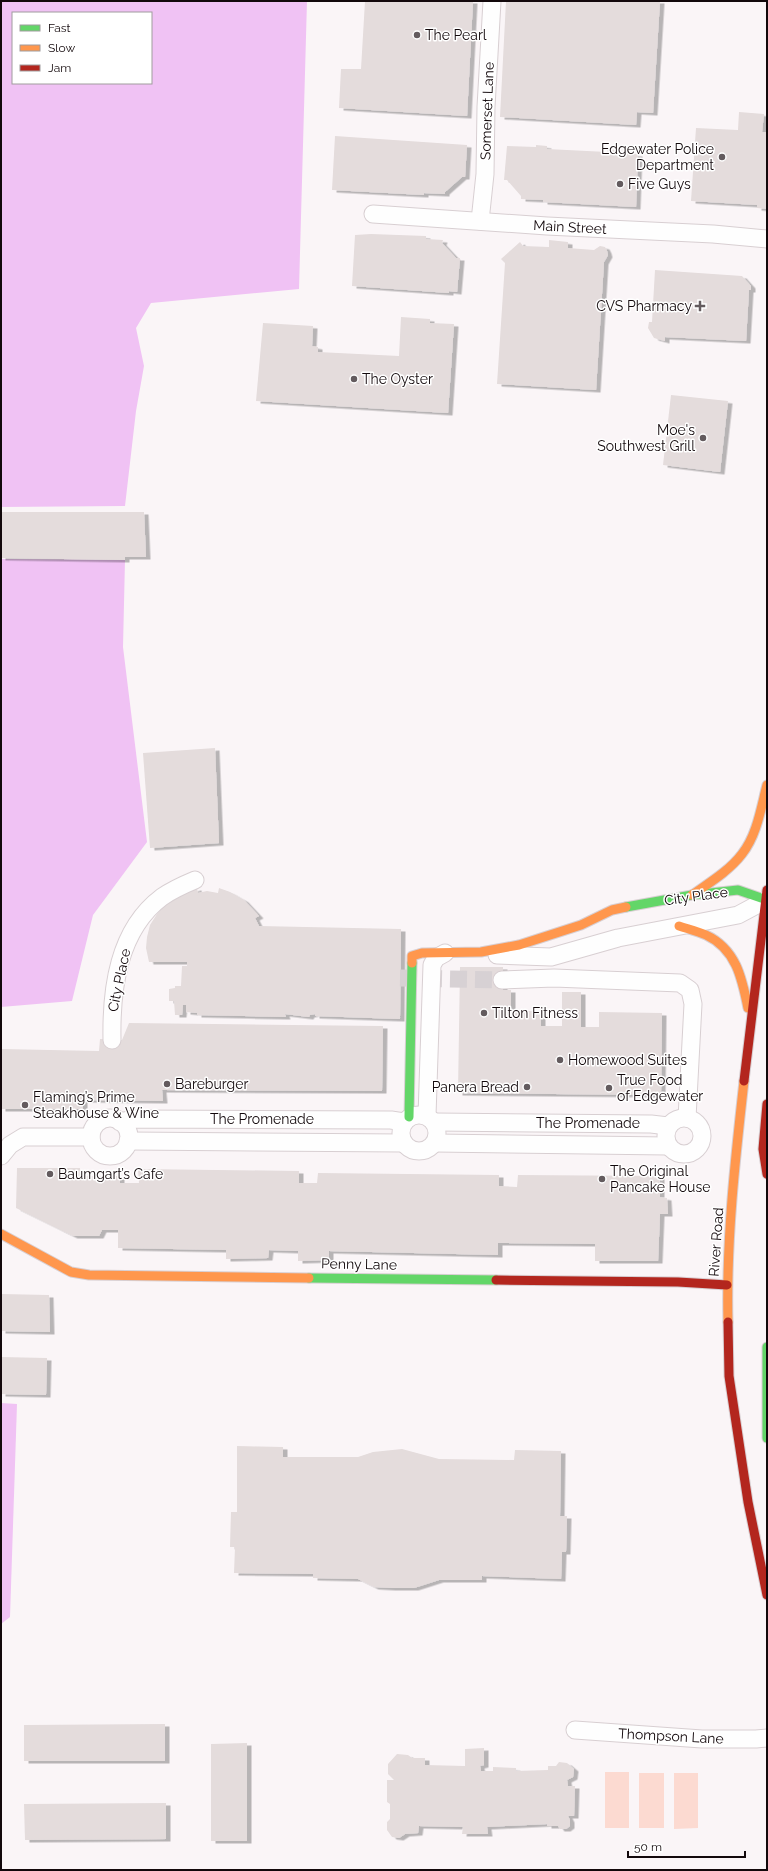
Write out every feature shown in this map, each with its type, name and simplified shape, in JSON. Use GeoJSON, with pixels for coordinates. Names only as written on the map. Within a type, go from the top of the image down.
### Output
{"type":"FeatureCollection","features":[{"type":"Feature","properties":{"kind":"street","name":"Somerset Lane"},"geometry":{"type":"LineString","coordinates":[[480,222],[485,174],[486,107],[492,1]]}},
{"type":"Feature","properties":{"kind":"street","name":"Main Street"},"geometry":{"type":"LineString","coordinates":[[373,214],[547,226],[713,234],[767,239]]}},
{"type":"Feature","properties":{"kind":"street"},"geometry":{"type":"LineString","coordinates":[[692,895],[721,875],[743,854],[754,832],[767,785]]}},
{"type":"Feature","properties":{"kind":"street","name":"City Place"},"geometry":{"type":"LineString","coordinates":[[112,1040],[111,1009],[120,959],[133,929],[147,911],[161,898],[194,880]]}},
{"type":"Feature","properties":{"kind":"street","name":"City Place"},"geometry":{"type":"LineString","coordinates":[[406,1120],[412,956],[422,953],[481,952],[526,943],[581,924],[612,910],[692,895],[738,890],[767,898]]}},
{"type":"Feature","properties":{"kind":"street","name":"City Place"},"geometry":{"type":"LineString","coordinates":[[481,952],[499,956],[551,957],[618,938],[738,916],[767,898]]}},
{"type":"Feature","properties":{"kind":"street","name":"River Road"},"geometry":{"type":"LineString","coordinates":[[767,898],[751,1025],[729,1240],[727,1286],[729,1376],[748,1502],[767,1595]]}},
{"type":"Feature","properties":{"kind":"street"},"geometry":{"type":"LineString","coordinates":[[679,926],[710,937],[726,948],[738,966],[751,1025]]}},
{"type":"Feature","properties":{"kind":"street"},"geometry":{"type":"LineString","coordinates":[[431,1119],[416,1114],[406,1120],[401,1129],[401,1136],[404,1143],[409,1148],[416,1151],[423,1151],[430,1148],[435,1143],[438,1136],[438,1129],[431,1119],[432,965],[436,958],[445,953]]}},
{"type":"Feature","properties":{"kind":"street"},"geometry":{"type":"LineString","coordinates":[[502,980],[554,978],[680,983],[690,990],[693,1004],[687,1118]]}},
{"type":"Feature","properties":{"kind":"street"},"geometry":{"type":"LineString","coordinates":[[767,1104],[763,1146],[764,1169],[767,1174]]}},
{"type":"Feature","properties":{"kind":"street"},"geometry":{"type":"LineString","coordinates":[[687,1118],[694,1120],[699,1126],[702,1132],[702,1140],[694,1151],[688,1154],[680,1154],[674,1152],[668,1146],[665,1140],[666,1132],[668,1126],[673,1120],[687,1118]]}},
{"type":"Feature","properties":{"kind":"street"},"geometry":{"type":"LineString","coordinates":[[109,1119],[120,1122],[127,1130],[128,1141],[122,1152],[110,1156],[104,1155],[94,1148],[91,1137],[94,1126],[98,1122],[109,1119]]}},
{"type":"Feature","properties":{"kind":"street","name":"The Promenade"},"geometry":{"type":"LineString","coordinates":[[120,1122],[133,1119],[406,1120]]}},
{"type":"Feature","properties":{"kind":"street","name":"The Promenade"},"geometry":{"type":"LineString","coordinates":[[431,1119],[651,1124],[668,1126]]}},
{"type":"Feature","properties":{"kind":"street"},"geometry":{"type":"LineString","coordinates":[[1,1156],[10,1145],[23,1137],[91,1137]]}},
{"type":"Feature","properties":{"kind":"street","name":"The Promenade"},"geometry":{"type":"LineString","coordinates":[[128,1141],[404,1143]]}},
{"type":"Feature","properties":{"kind":"street","name":"The Promenade"},"geometry":{"type":"LineString","coordinates":[[435,1143],[668,1146]]}},
{"type":"Feature","properties":{"kind":"street","name":"Penny Lane"},"geometry":{"type":"LineString","coordinates":[[1,1234],[71,1272],[89,1275],[678,1282],[727,1286]]}},
{"type":"Feature","properties":{"kind":"street"},"geometry":{"type":"LineString","coordinates":[[767,1347],[767,1438]]}},
{"type":"Feature","properties":{"kind":"street","name":"Thompson Lane"},"geometry":{"type":"LineString","coordinates":[[575,1730],[702,1738],[767,1738]]}},
{"type":"Feature","properties":{"kind":"shaded area"},"geometry":{"type":"Polygon","coordinates":[[[1,1],[307,1],[299,289],[151,303],[136,328],[144,366],[136,411],[125,506],[1,507],[1,1]]]}},
{"type":"Feature","properties":{"kind":"shaded area"},"geometry":{"type":"Polygon","coordinates":[[[1,559],[125,560],[123,647],[147,842],[93,915],[72,1001],[1,1007],[1,559]]]}},
{"type":"Feature","properties":{"kind":"shaded area"},"geometry":{"type":"Polygon","coordinates":[[[1,1403],[17,1404],[10,1617],[1,1624],[1,1403]]]}},
{"type":"Feature","properties":{"kind":"shaded area"},"geometry":{"type":"Polygon","coordinates":[[[605,1772],[629,1772],[629,1828],[605,1828],[605,1772]]]}},
{"type":"Feature","properties":{"kind":"shaded area"},"geometry":{"type":"Polygon","coordinates":[[[639,1773],[664,1773],[664,1828],[639,1828],[639,1773]]]}},
{"type":"Feature","properties":{"kind":"shaded area"},"geometry":{"type":"Polygon","coordinates":[[[674,1773],[698,1773],[698,1828],[674,1829],[674,1773]]]}},
{"type":"Feature","properties":{"kind":"building","name":"The Pearl"},"geometry":{"type":"Polygon","coordinates":[[[365,1],[473,1],[467,116],[339,108],[341,69],[361,69],[365,1]]]}},
{"type":"Feature","properties":{"kind":"building"},"geometry":{"type":"Polygon","coordinates":[[[506,1],[660,1],[653,113],[637,112],[636,125],[500,117],[506,1]]]}},
{"type":"Feature","properties":{"kind":"building"},"geometry":{"type":"Polygon","coordinates":[[[739,112],[764,114],[762,132],[767,132],[767,209],[757,208],[757,205],[691,201],[696,128],[738,130],[739,112]]]}},
{"type":"Feature","properties":{"kind":"building"},"geometry":{"type":"Polygon","coordinates":[[[335,136],[467,145],[465,177],[462,177],[445,192],[445,194],[424,193],[424,195],[332,190],[335,136]]]}},
{"type":"Feature","properties":{"kind":"building"},"geometry":{"type":"Polygon","coordinates":[[[536,145],[547,146],[547,149],[607,152],[607,149],[616,150],[616,153],[638,154],[636,207],[543,202],[543,200],[521,199],[521,196],[507,180],[504,180],[507,146],[536,147],[536,145]]]}},
{"type":"Feature","properties":{"kind":"building"},"geometry":{"type":"Polygon","coordinates":[[[371,234],[426,236],[426,239],[443,240],[442,243],[456,258],[460,258],[457,292],[449,291],[449,293],[352,286],[355,235],[371,234]]]}},
{"type":"Feature","properties":{"kind":"building"},"geometry":{"type":"Polygon","coordinates":[[[549,240],[568,242],[568,248],[594,250],[600,246],[605,247],[607,251],[608,255],[604,262],[596,390],[497,384],[505,263],[501,259],[520,242],[523,246],[549,247],[549,240]]]}},
{"type":"Feature","properties":{"kind":"building","name":"CVS Pharmacy"},"geometry":{"type":"Polygon","coordinates":[[[655,270],[742,276],[751,286],[751,290],[749,290],[746,341],[665,337],[665,341],[654,338],[648,328],[649,322],[652,322],[655,270]]]}},
{"type":"Feature","properties":{"kind":"building","name":"The Oyster"},"geometry":{"type":"Polygon","coordinates":[[[401,317],[430,319],[430,323],[454,324],[448,413],[256,401],[263,323],[313,326],[312,346],[318,347],[318,352],[399,356],[401,317]]]}},
{"type":"Feature","properties":{"kind":"building"},"geometry":{"type":"Polygon","coordinates":[[[671,395],[728,401],[720,472],[663,465],[671,395]]]}},
{"type":"Feature","properties":{"kind":"building"},"geometry":{"type":"Polygon","coordinates":[[[1,512],[144,512],[146,557],[125,557],[125,560],[1,558],[1,512]]]}},
{"type":"Feature","properties":{"kind":"building"},"geometry":{"type":"Polygon","coordinates":[[[215,748],[219,843],[150,848],[143,753],[215,748]]]}},
{"type":"Feature","properties":{"kind":"building"},"geometry":{"type":"Polygon","coordinates":[[[197,888],[198,893],[207,891],[218,893],[219,888],[244,900],[259,916],[255,918],[259,926],[401,929],[400,1019],[315,1016],[315,1014],[310,1015],[309,1017],[285,1014],[286,1017],[197,1015],[197,1013],[186,1012],[186,1005],[183,1005],[182,1015],[175,1015],[174,1001],[169,1001],[169,989],[175,988],[175,986],[181,986],[182,966],[187,966],[187,962],[149,962],[146,948],[147,937],[150,925],[170,899],[185,891],[197,888]]]}},
{"type":"Feature","properties":{"kind":"building","name":"Homewood Suites"},"geometry":{"type":"Polygon","coordinates":[[[460,967],[503,967],[503,990],[511,990],[511,1011],[541,1011],[541,1026],[562,1026],[562,992],[581,992],[581,1027],[599,1027],[599,1012],[662,1013],[661,1095],[458,1093],[460,967]]]}},
{"type":"Feature","properties":{"kind":"building"},"geometry":{"type":"Polygon","coordinates":[[[129,1023],[383,1026],[382,1091],[162,1090],[163,1101],[83,1100],[83,1109],[1,1109],[1,1049],[99,1051],[100,1039],[122,1040],[129,1023]]]}},
{"type":"Feature","properties":{"kind":"building"},"geometry":{"type":"Polygon","coordinates":[[[17,1168],[80,1168],[80,1176],[120,1176],[120,1183],[139,1183],[138,1169],[299,1171],[299,1183],[317,1183],[318,1173],[499,1175],[499,1186],[517,1187],[518,1175],[660,1176],[660,1197],[667,1198],[668,1214],[660,1214],[658,1261],[595,1261],[595,1244],[498,1243],[498,1255],[329,1251],[329,1260],[298,1261],[298,1251],[269,1250],[268,1258],[226,1259],[226,1250],[118,1248],[118,1230],[102,1230],[99,1236],[73,1236],[16,1208],[17,1168]]]}},
{"type":"Feature","properties":{"kind":"building"},"geometry":{"type":"Polygon","coordinates":[[[1,1294],[49,1295],[50,1332],[1,1331],[1,1294]]]}},
{"type":"Feature","properties":{"kind":"building"},"geometry":{"type":"Polygon","coordinates":[[[1,1357],[47,1358],[46,1395],[1,1394],[1,1357]]]}},
{"type":"Feature","properties":{"kind":"building"},"geometry":{"type":"Polygon","coordinates":[[[237,1446],[283,1447],[283,1457],[358,1457],[373,1452],[402,1449],[439,1459],[514,1460],[515,1450],[561,1451],[560,1516],[567,1516],[566,1552],[562,1552],[561,1579],[482,1576],[482,1580],[439,1580],[414,1588],[391,1588],[374,1587],[358,1579],[313,1578],[313,1574],[234,1573],[235,1547],[230,1547],[231,1512],[237,1512],[237,1446]]]}},
{"type":"Feature","properties":{"kind":"building"},"geometry":{"type":"Polygon","coordinates":[[[165,1724],[165,1761],[24,1761],[24,1725],[165,1724]]]}},
{"type":"Feature","properties":{"kind":"building"},"geometry":{"type":"Polygon","coordinates":[[[247,1743],[247,1841],[211,1841],[211,1744],[247,1743]]]}},
{"type":"Feature","properties":{"kind":"building"},"geometry":{"type":"Polygon","coordinates":[[[484,1748],[484,1765],[480,1766],[481,1771],[493,1771],[493,1767],[516,1768],[516,1771],[548,1770],[548,1766],[556,1766],[559,1762],[567,1763],[574,1769],[573,1777],[567,1780],[568,1786],[575,1786],[574,1816],[568,1816],[570,1826],[566,1829],[560,1829],[558,1826],[547,1826],[547,1824],[487,1827],[488,1834],[462,1834],[463,1827],[419,1826],[418,1833],[405,1834],[399,1838],[392,1837],[387,1830],[387,1822],[390,1819],[390,1804],[387,1802],[387,1780],[394,1780],[388,1774],[388,1764],[397,1754],[408,1755],[412,1758],[425,1758],[425,1765],[465,1766],[465,1749],[484,1748]]]}},
{"type":"Feature","properties":{"kind":"building"},"geometry":{"type":"Polygon","coordinates":[[[166,1803],[166,1839],[25,1840],[24,1804],[166,1803]]]}},
{"type":"Feature","properties":{"kind":"tunnel"},"geometry":{"type":"LineString","coordinates":[[400,978],[502,980]]}},
{"type":"Feature","properties":{"kind":"traffic: fast"},"geometry":{"type":"LineString","coordinates":[[626,907],[692,895],[738,890],[767,900]]}},
{"type":"Feature","properties":{"kind":"traffic: fast"},"geometry":{"type":"LineString","coordinates":[[409,1117],[412,963]]}},
{"type":"Feature","properties":{"kind":"traffic: fast"},"geometry":{"type":"LineString","coordinates":[[309,1278],[496,1280]]}},
{"type":"Feature","properties":{"kind":"traffic: fast"},"geometry":{"type":"LineString","coordinates":[[767,1347],[767,1438]]}},
{"type":"Feature","properties":{"kind":"traffic: slow"},"geometry":{"type":"LineString","coordinates":[[692,895],[731,866],[747,847],[758,821],[767,785]]}},
{"type":"Feature","properties":{"kind":"traffic: slow"},"geometry":{"type":"LineString","coordinates":[[412,963],[412,956],[422,953],[481,952],[519,945],[581,925],[612,910],[626,907]]}},
{"type":"Feature","properties":{"kind":"traffic: slow"},"geometry":{"type":"LineString","coordinates":[[679,926],[706,935],[716,941],[731,956],[740,975],[748,1008]]}},
{"type":"Feature","properties":{"kind":"traffic: slow"},"geometry":{"type":"LineString","coordinates":[[728,1322],[728,1261],[734,1171],[744,1081]]}},
{"type":"Feature","properties":{"kind":"traffic: slow"},"geometry":{"type":"LineString","coordinates":[[1,1234],[71,1272],[89,1275],[309,1278]]}},
{"type":"Feature","properties":{"kind":"traffic: jam"},"geometry":{"type":"LineString","coordinates":[[744,1081],[767,890]]}},
{"type":"Feature","properties":{"kind":"traffic: jam"},"geometry":{"type":"LineString","coordinates":[[767,1104],[763,1149],[767,1174]]}},
{"type":"Feature","properties":{"kind":"traffic: jam"},"geometry":{"type":"LineString","coordinates":[[496,1280],[678,1282],[727,1285]]}},
{"type":"Feature","properties":{"kind":"traffic: jam"},"geometry":{"type":"LineString","coordinates":[[728,1322],[729,1376],[748,1502],[767,1595]]}},
{"type":"Feature","properties":{"kind":"place","name":"The Pearl"},"geometry":{"type":"Point","coordinates":[417,35]}},
{"type":"Feature","properties":{"kind":"place","name":"Edgewater Police Department"},"geometry":{"type":"Point","coordinates":[722,157]}},
{"type":"Feature","properties":{"kind":"place","name":"Five Guys"},"geometry":{"type":"Point","coordinates":[620,184]}},
{"type":"Feature","properties":{"kind":"place","name":"CVS Pharmacy"},"geometry":{"type":"Point","coordinates":[700,306]}},
{"type":"Feature","properties":{"kind":"place","name":"The Oyster"},"geometry":{"type":"Point","coordinates":[354,379]}},
{"type":"Feature","properties":{"kind":"place","name":"Moe's Southwest Grill"},"geometry":{"type":"Point","coordinates":[703,438]}},
{"type":"Feature","properties":{"kind":"place","name":"Tilton Fitness"},"geometry":{"type":"Point","coordinates":[484,1013]}},
{"type":"Feature","properties":{"kind":"place","name":"Homewood Suites"},"geometry":{"type":"Point","coordinates":[560,1060]}},
{"type":"Feature","properties":{"kind":"place","name":"Bareburger"},"geometry":{"type":"Point","coordinates":[167,1084]}},
{"type":"Feature","properties":{"kind":"place","name":"Panera Bread"},"geometry":{"type":"Point","coordinates":[527,1087]}},
{"type":"Feature","properties":{"kind":"place","name":"True Food of Edgewater"},"geometry":{"type":"Point","coordinates":[609,1088]}},
{"type":"Feature","properties":{"kind":"place","name":"Flaming’s Prime Steakhouse & Wine"},"geometry":{"type":"Point","coordinates":[25,1105]}},
{"type":"Feature","properties":{"kind":"place","name":"Baumgart’s Cafe"},"geometry":{"type":"Point","coordinates":[50,1174]}},
{"type":"Feature","properties":{"kind":"place","name":"The Original Pancake House"},"geometry":{"type":"Point","coordinates":[602,1179]}}]}
